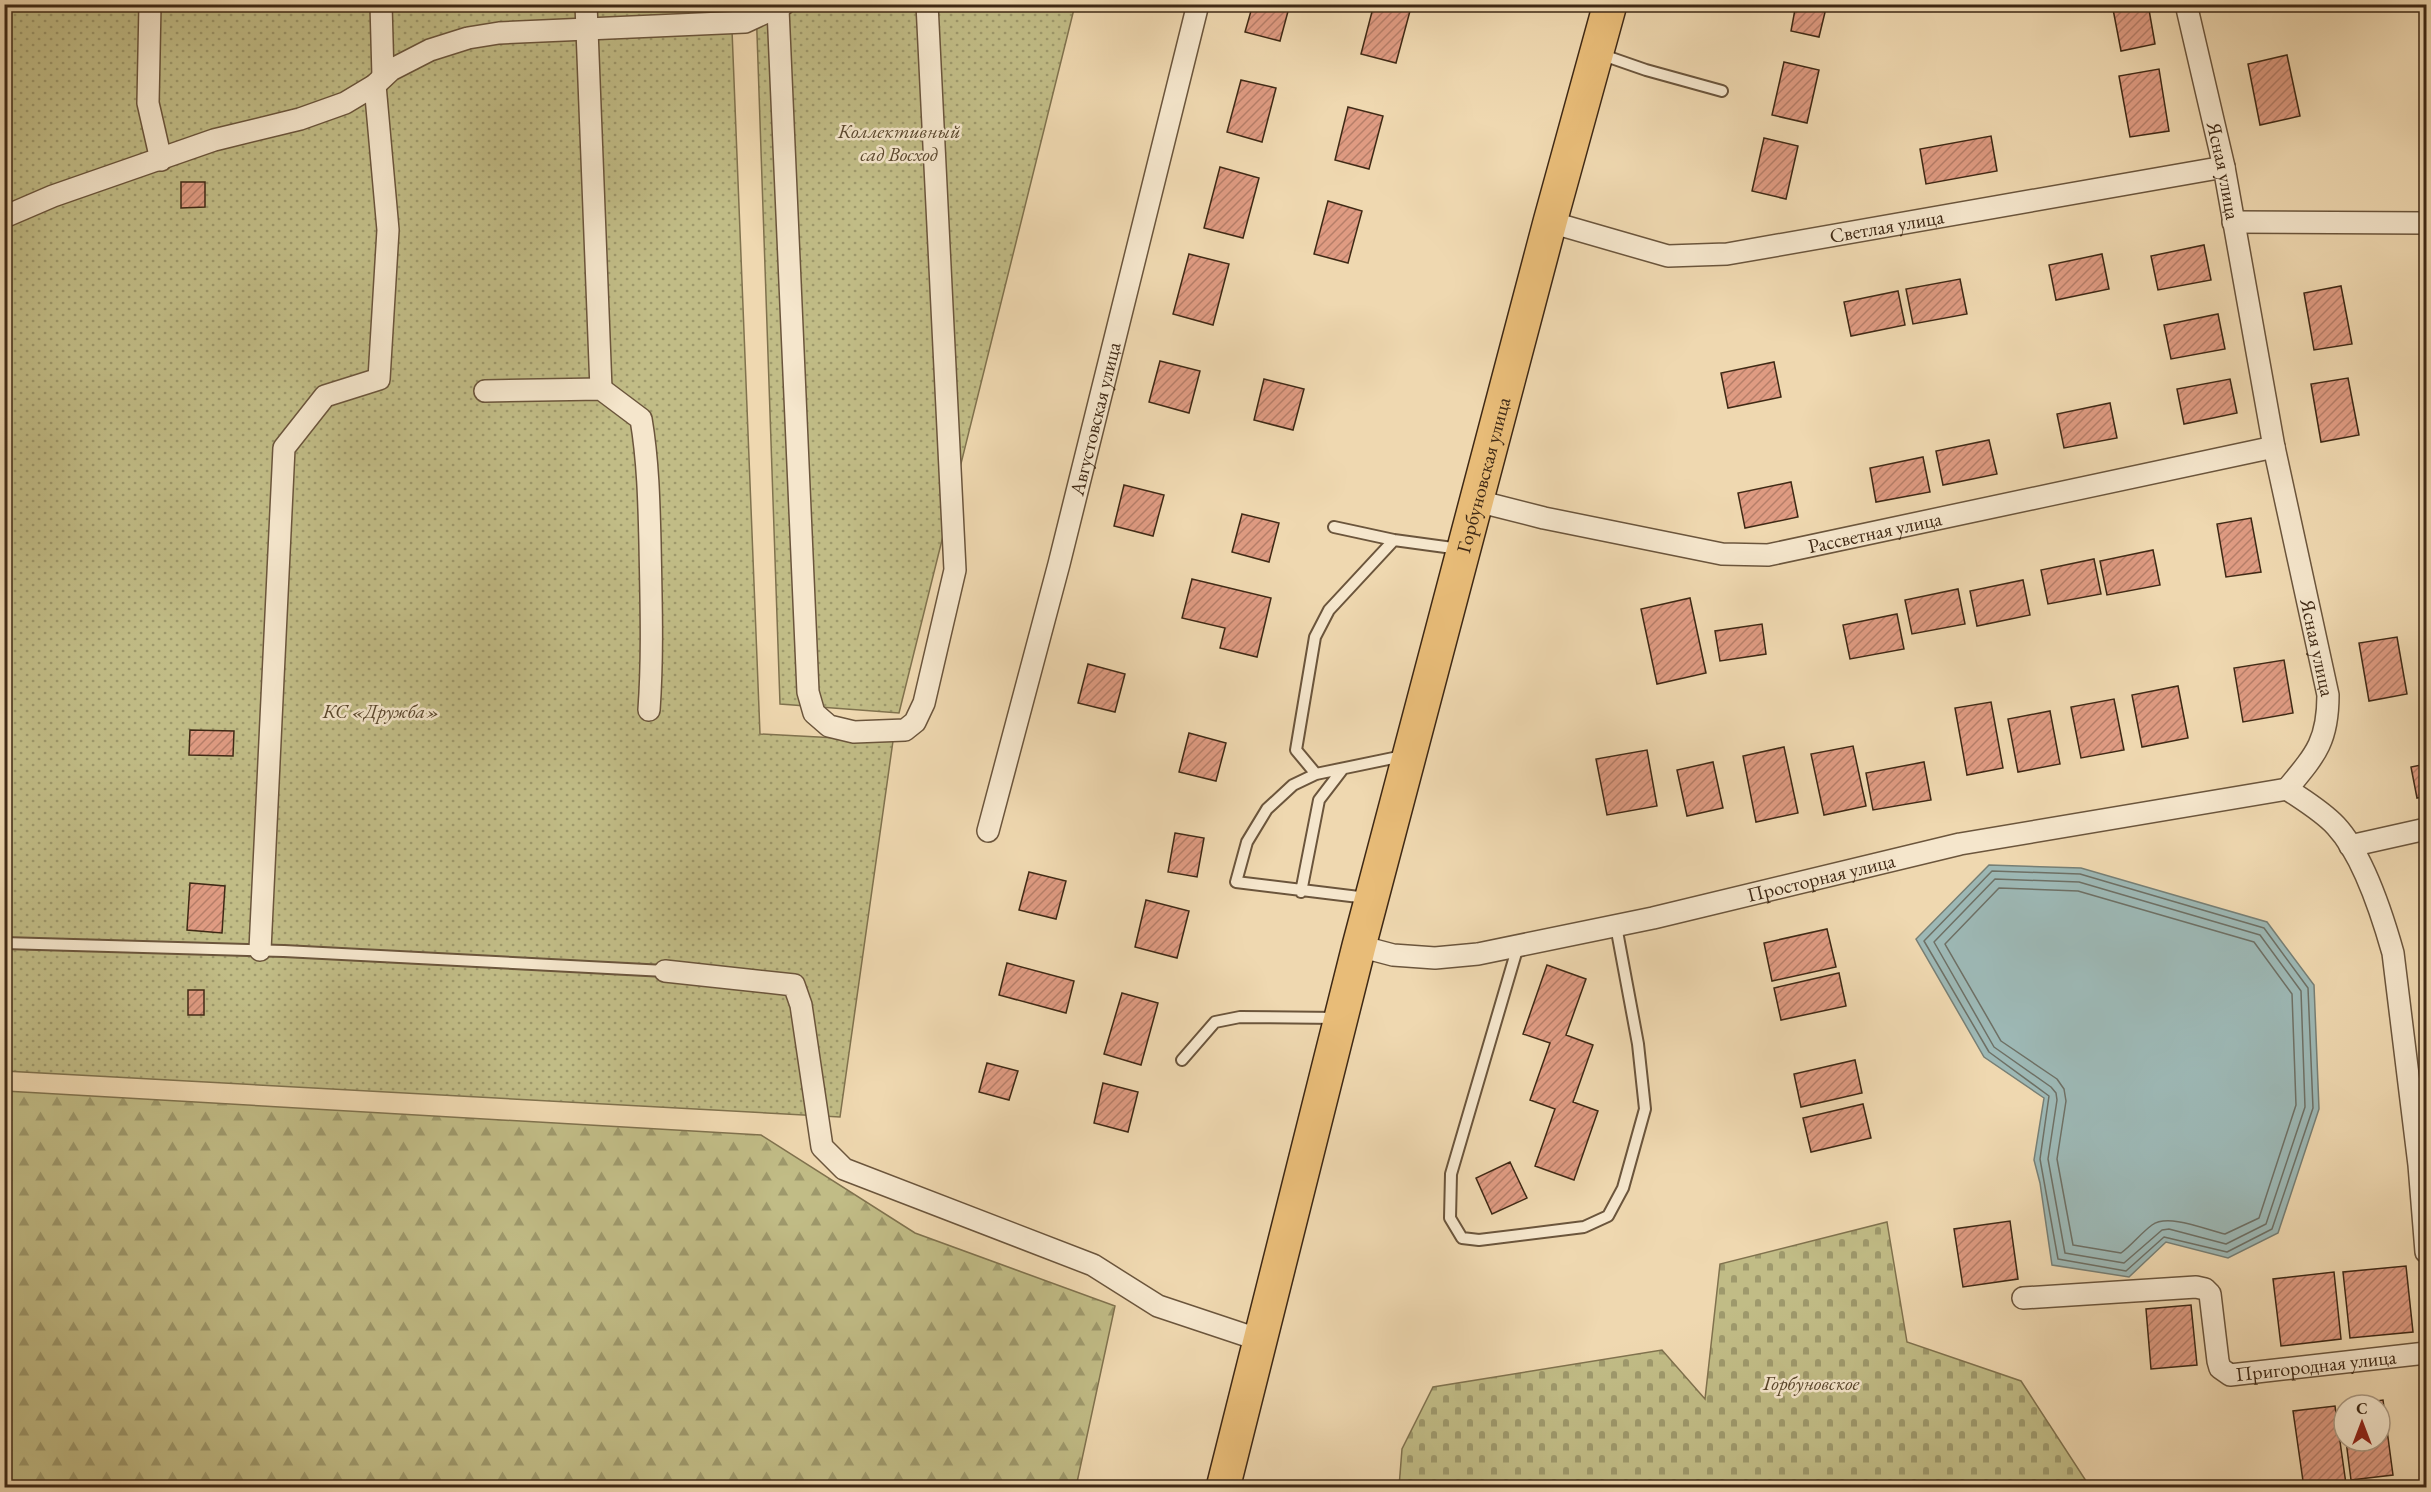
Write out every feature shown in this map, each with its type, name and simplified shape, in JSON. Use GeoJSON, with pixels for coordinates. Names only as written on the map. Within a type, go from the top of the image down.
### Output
{"type":"FeatureCollection","features":[{"type":"Feature","properties":{"kind":"main road","name":"Горбуновская улица"},"geometry":{"type":"LineString","coordinates":[[1252,1373],[1359,946],[1608,5]]}},
{"type":"Feature","properties":{"kind":"main road"},"geometry":{"type":"LineString","coordinates":[[1223,1488],[1252,1373]]}},
{"type":"Feature","properties":{"kind":"main road"},"geometry":{"type":"LineString","coordinates":[[1247,1488],[1252,1373]]}},
{"type":"Feature","properties":{"kind":"street"},"geometry":{"type":"LineString","coordinates":[[150,4],[148,103],[161,160]]}},
{"type":"Feature","properties":{"kind":"street"},"geometry":{"type":"LineString","coordinates":[[260,950],[284,448],[325,396],[379,379],[388,230],[379,81],[381,4]]}},
{"type":"Feature","properties":{"kind":"street"},"geometry":{"type":"LineString","coordinates":[[586,4],[601,389]]}},
{"type":"Feature","properties":{"kind":"street"},"geometry":{"type":"LineString","coordinates":[[4,217],[53,196],[214,140],[300,119],[345,103],[379,81],[391,70],[430,50],[468,38],[499,33],[745,22],[781,7],[808,692],[814,713],[829,726],[854,732],[905,730],[915,722],[924,703],[955,570],[927,4]]}},
{"type":"Feature","properties":{"kind":"street","name":"Августовская улица"},"geometry":{"type":"LineString","coordinates":[[988,831],[1059,564],[1198,4]]}},
{"type":"Feature","properties":{"kind":"street","name":"Ясная улица"},"geometry":{"type":"LineString","coordinates":[[2186,4],[2224,166],[2274,447],[2328,694],[2326,730],[2308,763],[2287,789]]}},
{"type":"Feature","properties":{"kind":"street","name":"Светлая улица"},"geometry":{"type":"LineString","coordinates":[[1550,222],[1668,256],[1727,254],[2224,166]]}},
{"type":"Feature","properties":{"kind":"street"},"geometry":{"type":"LineString","coordinates":[[2233,222],[2427,223]]}},
{"type":"Feature","properties":{"kind":"street"},"geometry":{"type":"LineString","coordinates":[[485,391],[601,389],[641,419],[646,445],[653,649],[649,710]]}},
{"type":"Feature","properties":{"kind":"street","name":"Рассветная улица"},"geometry":{"type":"LineString","coordinates":[[1477,501],[1544,518],[1722,554],[1768,555],[2274,447]]}},
{"type":"Feature","properties":{"kind":"street"},"geometry":{"type":"LineString","coordinates":[[2287,789],[2335,825],[2350,846],[2374,894],[2393,953],[2419,1165],[2427,1252]]}},
{"type":"Feature","properties":{"kind":"street","name":"Просторная улица"},"geometry":{"type":"LineString","coordinates":[[1359,946],[1393,955],[1435,958],[1478,954],[1616,926],[1960,844],[2287,789]]}},
{"type":"Feature","properties":{"kind":"street"},"geometry":{"type":"LineString","coordinates":[[2350,846],[2427,829]]}},
{"type":"Feature","properties":{"kind":"street"},"geometry":{"type":"LineString","coordinates":[[665,971],[794,985],[801,1005],[822,1147],[844,1169],[1093,1265],[1158,1306],[1260,1340]]}},
{"type":"Feature","properties":{"kind":"street","name":"Пригородная улица"},"geometry":{"type":"LineString","coordinates":[[2023,1298],[2196,1287],[2205,1289],[2210,1294],[2220,1368],[2230,1375],[2427,1353]]}},
{"type":"Feature","properties":{"kind":"lane"},"geometry":{"type":"LineString","coordinates":[[1597,52],[1646,70],[1722,91]]}},
{"type":"Feature","properties":{"kind":"lane"},"geometry":{"type":"LineString","coordinates":[[1334,527],[1394,540],[1463,550]]}},
{"type":"Feature","properties":{"kind":"lane"},"geometry":{"type":"LineString","coordinates":[[1316,774],[1296,750],[1315,637],[1329,610],[1394,540]]}},
{"type":"Feature","properties":{"kind":"lane"},"geometry":{"type":"LineString","coordinates":[[1372,899],[1301,892],[1236,882],[1247,842],[1267,809],[1293,785],[1316,774],[1409,755]]}},
{"type":"Feature","properties":{"kind":"lane"},"geometry":{"type":"LineString","coordinates":[[1301,892],[1319,800],[1342,770]]}},
{"type":"Feature","properties":{"kind":"lane"},"geometry":{"type":"LineString","coordinates":[[1518,946],[1451,1174],[1450,1218],[1462,1238],[1479,1240],[1584,1227],[1608,1216],[1623,1188],[1645,1109],[1638,1044],[1616,926]]}},
{"type":"Feature","properties":{"kind":"lane"},"geometry":{"type":"LineString","coordinates":[[4,943],[260,950],[665,971]]}},
{"type":"Feature","properties":{"kind":"lane"},"geometry":{"type":"LineString","coordinates":[[1182,1060],[1215,1022],[1240,1017],[1341,1018]]}},
{"type":"Feature","properties":{"kind":"green space","name":"КС «Дружба»"},"geometry":{"type":"Polygon","coordinates":[[[4,5],[731,5],[760,734],[893,741],[840,1117],[5,1071],[4,5]]]}},
{"type":"Feature","properties":{"kind":"green space","name":"Коллективный сад Восход"},"geometry":{"type":"Polygon","coordinates":[[[756,5],[1075,5],[899,713],[780,704],[756,5]]]}},
{"type":"Feature","properties":{"kind":"green space"},"geometry":{"type":"Polygon","coordinates":[[[5,1091],[761,1135],[915,1233],[1115,1306],[1076,1487],[5,1487],[5,1091]]]}},
{"type":"Feature","properties":{"kind":"green space","name":"Горбуновское"},"geometry":{"type":"Polygon","coordinates":[[[1887,1222],[1907,1342],[2021,1381],[2090,1487],[1399,1487],[1402,1449],[1433,1387],[1662,1350],[1705,1399],[1720,1264],[1887,1222]]]}},
{"type":"Feature","properties":{"kind":"water"},"geometry":{"type":"Polygon","coordinates":[[[1989,865],[2081,868],[2267,922],[2314,985],[2319,1109],[2278,1233],[2228,1258],[2166,1242],[2129,1277],[2052,1265],[2040,1183],[2034,1160],[2044,1098],[1984,1057],[1916,939],[1989,865]]]}},
{"type":"Feature","properties":{"kind":"building"},"geometry":{"type":"Polygon","coordinates":[[[1253,4],[1290,4],[1280,41],[1245,32],[1253,4]]]}},
{"type":"Feature","properties":{"kind":"building"},"geometry":{"type":"Polygon","coordinates":[[[1374,4],[1387,4],[1410,11],[1396,63],[1361,54],[1374,4]]]}},
{"type":"Feature","properties":{"kind":"building"},"geometry":{"type":"Polygon","coordinates":[[[1796,4],[1827,4],[1819,37],[1791,31],[1796,4]]]}},
{"type":"Feature","properties":{"kind":"building"},"geometry":{"type":"Polygon","coordinates":[[[2112,4],[2148,4],[2155,44],[2121,51],[2112,4]]]}},
{"type":"Feature","properties":{"kind":"building"},"geometry":{"type":"Polygon","coordinates":[[[2287,55],[2300,116],[2260,125],[2248,64],[2287,55]]]}},
{"type":"Feature","properties":{"kind":"building"},"geometry":{"type":"Polygon","coordinates":[[[1784,62],[1819,70],[1807,123],[1772,115],[1784,62]]]}},
{"type":"Feature","properties":{"kind":"building"},"geometry":{"type":"Polygon","coordinates":[[[2159,69],[2169,131],[2130,137],[2119,76],[2159,69]]]}},
{"type":"Feature","properties":{"kind":"building"},"geometry":{"type":"Polygon","coordinates":[[[1241,80],[1276,88],[1262,142],[1227,132],[1241,80]]]}},
{"type":"Feature","properties":{"kind":"building"},"geometry":{"type":"Polygon","coordinates":[[[1348,107],[1383,116],[1369,169],[1335,160],[1348,107]]]}},
{"type":"Feature","properties":{"kind":"building"},"geometry":{"type":"Polygon","coordinates":[[[1991,136],[1997,171],[1926,184],[1920,149],[1991,136]]]}},
{"type":"Feature","properties":{"kind":"building"},"geometry":{"type":"Polygon","coordinates":[[[1764,138],[1798,146],[1786,199],[1752,191],[1764,138]]]}},
{"type":"Feature","properties":{"kind":"building"},"geometry":{"type":"Polygon","coordinates":[[[1220,167],[1259,178],[1243,238],[1204,228],[1220,167]]]}},
{"type":"Feature","properties":{"kind":"building"},"geometry":{"type":"Polygon","coordinates":[[[181,182],[205,182],[205,207],[181,208],[181,182]]]}},
{"type":"Feature","properties":{"kind":"building"},"geometry":{"type":"Polygon","coordinates":[[[1328,201],[1362,211],[1348,263],[1314,254],[1328,201]]]}},
{"type":"Feature","properties":{"kind":"building"},"geometry":{"type":"Polygon","coordinates":[[[2204,245],[2211,280],[2158,290],[2151,256],[2204,245]]]}},
{"type":"Feature","properties":{"kind":"building"},"geometry":{"type":"Polygon","coordinates":[[[1189,254],[1229,264],[1213,325],[1173,314],[1189,254]]]}},
{"type":"Feature","properties":{"kind":"building"},"geometry":{"type":"Polygon","coordinates":[[[2102,254],[2109,289],[2056,300],[2049,265],[2102,254]]]}},
{"type":"Feature","properties":{"kind":"building"},"geometry":{"type":"Polygon","coordinates":[[[1960,279],[1967,314],[1913,324],[1906,289],[1960,279]]]}},
{"type":"Feature","properties":{"kind":"building"},"geometry":{"type":"Polygon","coordinates":[[[2341,286],[2352,344],[2314,350],[2304,293],[2341,286]]]}},
{"type":"Feature","properties":{"kind":"building"},"geometry":{"type":"Polygon","coordinates":[[[1898,291],[1905,325],[1851,336],[1844,302],[1898,291]]]}},
{"type":"Feature","properties":{"kind":"building"},"geometry":{"type":"Polygon","coordinates":[[[2218,314],[2225,349],[2171,359],[2164,325],[2218,314]]]}},
{"type":"Feature","properties":{"kind":"building"},"geometry":{"type":"Polygon","coordinates":[[[1160,361],[1200,371],[1189,413],[1149,402],[1160,361]]]}},
{"type":"Feature","properties":{"kind":"building"},"geometry":{"type":"Polygon","coordinates":[[[1774,362],[1781,397],[1728,408],[1721,373],[1774,362]]]}},
{"type":"Feature","properties":{"kind":"building"},"geometry":{"type":"Polygon","coordinates":[[[2348,378],[2359,435],[2321,442],[2311,384],[2348,378]]]}},
{"type":"Feature","properties":{"kind":"building"},"geometry":{"type":"Polygon","coordinates":[[[1264,379],[1304,389],[1293,430],[1254,420],[1264,379]]]}},
{"type":"Feature","properties":{"kind":"building"},"geometry":{"type":"Polygon","coordinates":[[[2230,379],[2237,413],[2184,424],[2177,389],[2230,379]]]}},
{"type":"Feature","properties":{"kind":"building"},"geometry":{"type":"Polygon","coordinates":[[[2110,403],[2117,438],[2064,448],[2057,414],[2110,403]]]}},
{"type":"Feature","properties":{"kind":"building"},"geometry":{"type":"Polygon","coordinates":[[[1989,440],[1997,474],[1943,485],[1936,451],[1989,440]]]}},
{"type":"Feature","properties":{"kind":"building"},"geometry":{"type":"Polygon","coordinates":[[[1923,457],[1930,492],[1876,502],[1870,468],[1923,457]]]}},
{"type":"Feature","properties":{"kind":"building"},"geometry":{"type":"Polygon","coordinates":[[[1791,482],[1798,517],[1745,528],[1738,493],[1791,482]]]}},
{"type":"Feature","properties":{"kind":"building"},"geometry":{"type":"Polygon","coordinates":[[[1124,485],[1164,495],[1153,536],[1114,526],[1124,485]]]}},
{"type":"Feature","properties":{"kind":"building"},"geometry":{"type":"Polygon","coordinates":[[[1242,514],[1279,523],[1269,562],[1232,552],[1242,514]]]}},
{"type":"Feature","properties":{"kind":"building"},"geometry":{"type":"Polygon","coordinates":[[[2251,518],[2261,572],[2226,577],[2217,524],[2251,518]]]}},
{"type":"Feature","properties":{"kind":"building"},"geometry":{"type":"Polygon","coordinates":[[[2153,550],[2160,585],[2107,595],[2100,561],[2153,550]]]}},
{"type":"Feature","properties":{"kind":"building"},"geometry":{"type":"Polygon","coordinates":[[[2094,559],[2101,594],[2048,604],[2041,570],[2094,559]]]}},
{"type":"Feature","properties":{"kind":"building"},"geometry":{"type":"Polygon","coordinates":[[[1192,579],[1271,598],[1257,657],[1220,648],[1225,628],[1182,618],[1192,579]]]}},
{"type":"Feature","properties":{"kind":"building"},"geometry":{"type":"Polygon","coordinates":[[[2023,580],[2030,615],[1977,626],[1970,591],[2023,580]]]}},
{"type":"Feature","properties":{"kind":"building"},"geometry":{"type":"Polygon","coordinates":[[[1958,589],[1965,624],[1912,634],[1905,600],[1958,589]]]}},
{"type":"Feature","properties":{"kind":"building"},"geometry":{"type":"Polygon","coordinates":[[[1690,598],[1706,673],[1657,684],[1641,609],[1690,598]]]}},
{"type":"Feature","properties":{"kind":"building"},"geometry":{"type":"Polygon","coordinates":[[[1897,614],[1904,649],[1850,659],[1843,625],[1897,614]]]}},
{"type":"Feature","properties":{"kind":"building"},"geometry":{"type":"Polygon","coordinates":[[[1762,624],[1766,654],[1720,661],[1715,631],[1762,624]]]}},
{"type":"Feature","properties":{"kind":"building"},"geometry":{"type":"Polygon","coordinates":[[[2397,637],[2407,694],[2369,701],[2359,643],[2397,637]]]}},
{"type":"Feature","properties":{"kind":"building"},"geometry":{"type":"Polygon","coordinates":[[[2284,660],[2293,713],[2243,722],[2234,668],[2284,660]]]}},
{"type":"Feature","properties":{"kind":"building"},"geometry":{"type":"Polygon","coordinates":[[[1088,664],[1125,674],[1115,712],[1078,703],[1088,664]]]}},
{"type":"Feature","properties":{"kind":"building"},"geometry":{"type":"Polygon","coordinates":[[[2178,686],[2188,738],[2142,747],[2132,695],[2178,686]]]}},
{"type":"Feature","properties":{"kind":"building"},"geometry":{"type":"Polygon","coordinates":[[[2114,699],[2124,750],[2081,758],[2071,707],[2114,699]]]}},
{"type":"Feature","properties":{"kind":"building"},"geometry":{"type":"Polygon","coordinates":[[[1991,702],[2003,768],[1967,775],[1955,708],[1991,702]]]}},
{"type":"Feature","properties":{"kind":"building"},"geometry":{"type":"Polygon","coordinates":[[[2050,711],[2060,764],[2018,772],[2008,719],[2050,711]]]}},
{"type":"Feature","properties":{"kind":"building"},"geometry":{"type":"Polygon","coordinates":[[[190,730],[234,731],[233,756],[189,755],[190,730]]]}},
{"type":"Feature","properties":{"kind":"building"},"geometry":{"type":"Polygon","coordinates":[[[1189,733],[1226,743],[1216,781],[1179,772],[1189,733]]]}},
{"type":"Feature","properties":{"kind":"building"},"geometry":{"type":"Polygon","coordinates":[[[1853,746],[1866,806],[1824,815],[1811,754],[1853,746]]]}},
{"type":"Feature","properties":{"kind":"building"},"geometry":{"type":"Polygon","coordinates":[[[1784,747],[1798,813],[1756,822],[1743,756],[1784,747]]]}},
{"type":"Feature","properties":{"kind":"building"},"geometry":{"type":"Polygon","coordinates":[[[1647,750],[1657,806],[1607,815],[1596,759],[1647,750]]]}},
{"type":"Feature","properties":{"kind":"building"},"geometry":{"type":"Polygon","coordinates":[[[1713,762],[1723,808],[1687,816],[1677,770],[1713,762]]]}},
{"type":"Feature","properties":{"kind":"building"},"geometry":{"type":"Polygon","coordinates":[[[1924,762],[1931,800],[1873,810],[1866,773],[1924,762]]]}},
{"type":"Feature","properties":{"kind":"building"},"geometry":{"type":"Polygon","coordinates":[[[2426,764],[2426,796],[2417,798],[2411,767],[2426,764]]]}},
{"type":"Feature","properties":{"kind":"building"},"geometry":{"type":"Polygon","coordinates":[[[1175,833],[1204,838],[1197,877],[1168,872],[1175,833]]]}},
{"type":"Feature","properties":{"kind":"building"},"geometry":{"type":"Polygon","coordinates":[[[1029,872],[1066,881],[1056,919],[1019,910],[1029,872]]]}},
{"type":"Feature","properties":{"kind":"building"},"geometry":{"type":"Polygon","coordinates":[[[190,883],[225,886],[222,933],[187,930],[190,883]]]}},
{"type":"Feature","properties":{"kind":"building"},"geometry":{"type":"Polygon","coordinates":[[[1146,900],[1189,911],[1177,958],[1135,947],[1146,900]]]}},
{"type":"Feature","properties":{"kind":"building"},"geometry":{"type":"Polygon","coordinates":[[[1827,929],[1836,967],[1772,981],[1764,943],[1827,929]]]}},
{"type":"Feature","properties":{"kind":"building"},"geometry":{"type":"Polygon","coordinates":[[[1007,963],[1074,981],[1066,1013],[999,995],[1007,963]]]}},
{"type":"Feature","properties":{"kind":"building"},"geometry":{"type":"Polygon","coordinates":[[[1547,965],[1586,979],[1566,1035],[1593,1045],[1573,1102],[1598,1111],[1574,1180],[1535,1166],[1555,1109],[1530,1100],[1550,1043],[1523,1034],[1547,965]]]}},
{"type":"Feature","properties":{"kind":"building"},"geometry":{"type":"Polygon","coordinates":[[[1839,973],[1846,1006],[1781,1020],[1774,988],[1839,973]]]}},
{"type":"Feature","properties":{"kind":"building"},"geometry":{"type":"Polygon","coordinates":[[[188,990],[204,990],[204,1015],[188,1015],[188,990]]]}},
{"type":"Feature","properties":{"kind":"building"},"geometry":{"type":"Polygon","coordinates":[[[1122,993],[1158,1003],[1141,1065],[1104,1054],[1122,993]]]}},
{"type":"Feature","properties":{"kind":"building"},"geometry":{"type":"Polygon","coordinates":[[[1855,1060],[1862,1093],[1801,1107],[1794,1074],[1855,1060]]]}},
{"type":"Feature","properties":{"kind":"building"},"geometry":{"type":"Polygon","coordinates":[[[987,1063],[1018,1071],[1009,1100],[979,1092],[987,1063]]]}},
{"type":"Feature","properties":{"kind":"building"},"geometry":{"type":"Polygon","coordinates":[[[1103,1083],[1138,1092],[1128,1132],[1094,1123],[1103,1083]]]}},
{"type":"Feature","properties":{"kind":"building"},"geometry":{"type":"Polygon","coordinates":[[[1863,1104],[1871,1138],[1811,1152],[1803,1118],[1863,1104]]]}},
{"type":"Feature","properties":{"kind":"building"},"geometry":{"type":"Polygon","coordinates":[[[1510,1162],[1527,1198],[1492,1214],[1476,1178],[1510,1162]]]}},
{"type":"Feature","properties":{"kind":"building"},"geometry":{"type":"Polygon","coordinates":[[[2010,1221],[2018,1279],[1963,1287],[1954,1229],[2010,1221]]]}},
{"type":"Feature","properties":{"kind":"building"},"geometry":{"type":"Polygon","coordinates":[[[2406,1266],[2413,1332],[2350,1338],[2343,1272],[2406,1266]]]}},
{"type":"Feature","properties":{"kind":"building"},"geometry":{"type":"Polygon","coordinates":[[[2334,1272],[2341,1339],[2281,1346],[2273,1279],[2334,1272]]]}},
{"type":"Feature","properties":{"kind":"building"},"geometry":{"type":"Polygon","coordinates":[[[2191,1305],[2197,1365],[2151,1369],[2146,1309],[2191,1305]]]}},
{"type":"Feature","properties":{"kind":"building"},"geometry":{"type":"Polygon","coordinates":[[[2332,1406],[2332,1453],[2342,1453],[2346,1484],[2304,1488],[2293,1411],[2332,1406]]]}},
{"type":"Feature","properties":{"kind":"building"},"geometry":{"type":"Polygon","coordinates":[[[2348,1453],[2390,1453],[2393,1475],[2351,1480],[2348,1453]]]}}]}
